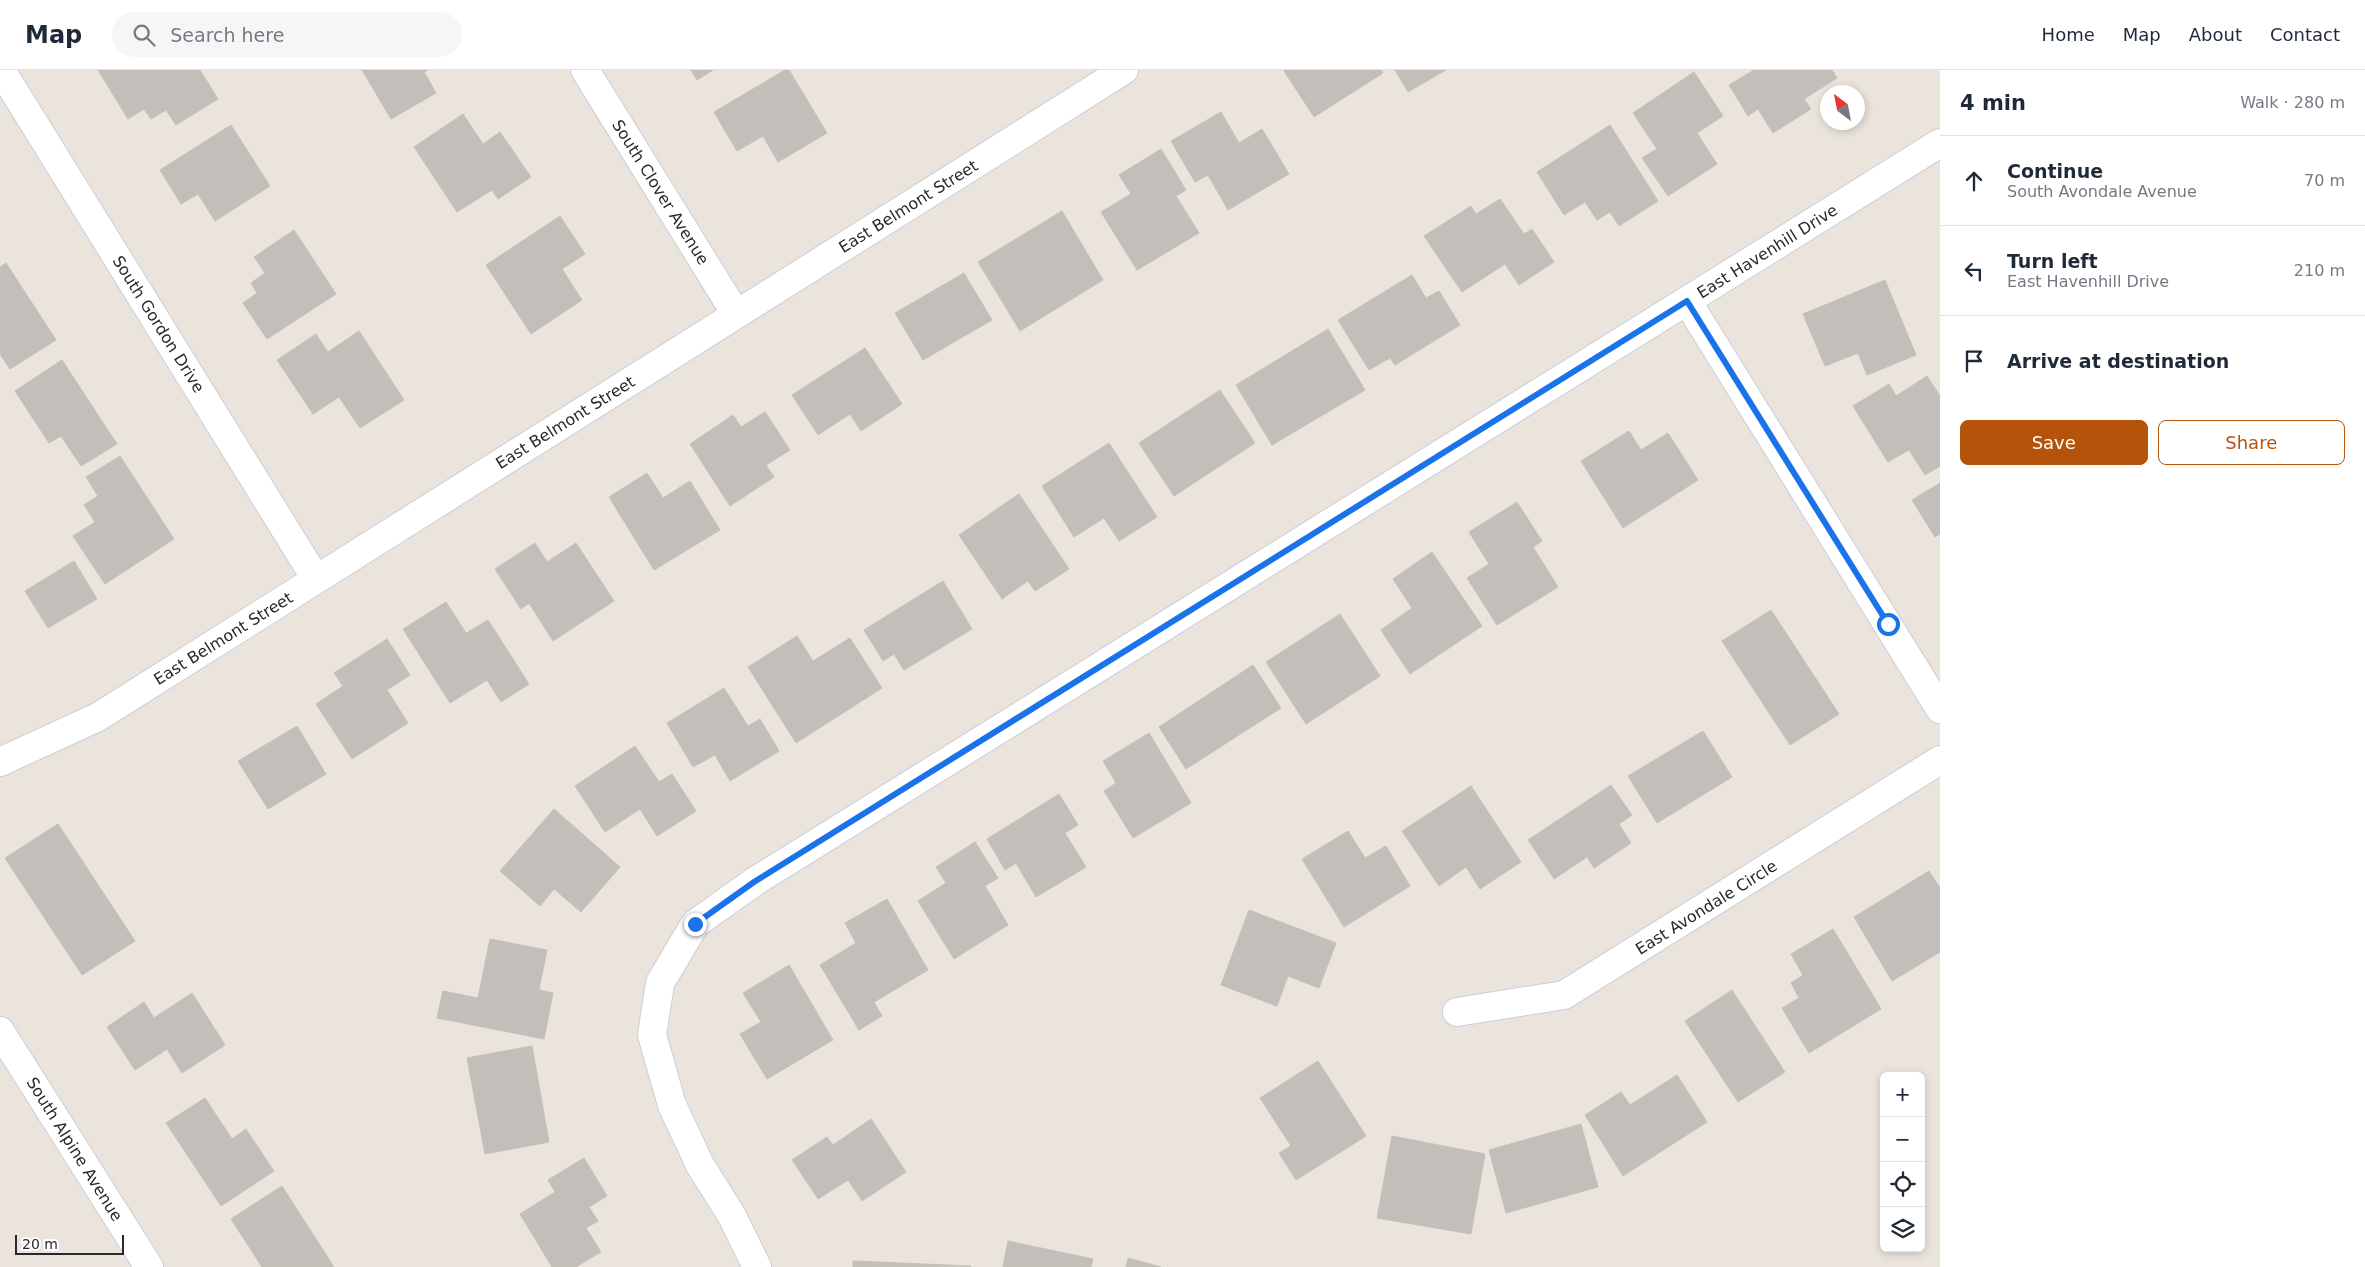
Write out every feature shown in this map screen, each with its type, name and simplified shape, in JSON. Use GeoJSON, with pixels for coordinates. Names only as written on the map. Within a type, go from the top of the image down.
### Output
{"type":"FeatureCollection","features":[{"type":"Feature","properties":{"kind":"street","name":"South Gordon Drive"},"geometry":{"type":"LineString","coordinates":[[1,70],[316,579]]}},
{"type":"Feature","properties":{"kind":"street","name":"South Clover Avenue"},"geometry":{"type":"LineString","coordinates":[[585,70],[736,314]]}},
{"type":"Feature","properties":{"kind":"street","name":"East Belmont Street"},"geometry":{"type":"LineString","coordinates":[[0,762],[98,717],[1124,70]]}},
{"type":"Feature","properties":{"kind":"street","name":"East Havenhill Drive"},"geometry":{"type":"LineString","coordinates":[[758,1267],[732,1216],[700,1165],[672,1105],[652,1035],[660,983],[695,924],[754,882],[1940,143]]}},
{"type":"Feature","properties":{"kind":"street"},"geometry":{"type":"LineString","coordinates":[[1687,301],[1940,709]]}},
{"type":"Feature","properties":{"kind":"street","name":"East Avondale Circle"},"geometry":{"type":"LineString","coordinates":[[1456,1012],[1564,996],[1940,760]]}},
{"type":"Feature","properties":{"kind":"street","name":"South Alpine Avenue"},"geometry":{"type":"LineString","coordinates":[[0,1031],[148,1267]]}},
{"type":"Feature","properties":{"kind":"building"},"geometry":{"type":"Polygon","coordinates":[[[98,70],[200,70],[218,99],[176,125],[166,110],[151,119],[144,109],[128,119],[98,70]]]}},
{"type":"Feature","properties":{"kind":"building"},"geometry":{"type":"Polygon","coordinates":[[[362,70],[428,70],[424,72],[436,93],[391,119],[362,70]]]}},
{"type":"Feature","properties":{"kind":"building"},"geometry":{"type":"Polygon","coordinates":[[[691,70],[713,70],[697,80],[691,70]]]}},
{"type":"Feature","properties":{"kind":"building"},"geometry":{"type":"Polygon","coordinates":[[[785,70],[789,70],[827,133],[778,162],[763,136],[737,151],[714,112],[785,70]]]}},
{"type":"Feature","properties":{"kind":"building"},"geometry":{"type":"Polygon","coordinates":[[[1381,70],[1383,73],[1314,117],[1284,71],[1381,70]]]}},
{"type":"Feature","properties":{"kind":"building"},"geometry":{"type":"Polygon","coordinates":[[[1395,70],[1446,70],[1408,92],[1395,70]]]}},
{"type":"Feature","properties":{"kind":"building"},"geometry":{"type":"Polygon","coordinates":[[[1754,70],[1832,70],[1837,78],[1826,85],[1820,85],[1820,89],[1804,99],[1811,109],[1773,133],[1758,109],[1748,116],[1729,85],[1754,70]]]}},
{"type":"Feature","properties":{"kind":"building"},"geometry":{"type":"Polygon","coordinates":[[[1694,72],[1723,116],[1697,133],[1717,164],[1668,196],[1642,158],[1657,149],[1633,113],[1694,72]]]}},
{"type":"Feature","properties":{"kind":"building"},"geometry":{"type":"Polygon","coordinates":[[[1221,112],[1239,143],[1262,129],[1289,174],[1228,210],[1208,175],[1195,182],[1171,141],[1221,112]]]}},
{"type":"Feature","properties":{"kind":"building"},"geometry":{"type":"Polygon","coordinates":[[[463,114],[483,144],[500,132],[531,177],[498,199],[492,190],[457,212],[414,147],[463,114]]]}},
{"type":"Feature","properties":{"kind":"building"},"geometry":{"type":"Polygon","coordinates":[[[231,125],[270,186],[215,221],[198,194],[181,204],[160,170],[231,125]]]}},
{"type":"Feature","properties":{"kind":"building"},"geometry":{"type":"Polygon","coordinates":[[[1610,125],[1658,201],[1619,226],[1610,212],[1597,220],[1585,202],[1564,215],[1537,172],[1610,125]]]}},
{"type":"Feature","properties":{"kind":"building"},"geometry":{"type":"Polygon","coordinates":[[[1161,149],[1186,190],[1176,196],[1199,233],[1137,270],[1101,212],[1131,194],[1119,175],[1161,149]]]}},
{"type":"Feature","properties":{"kind":"building"},"geometry":{"type":"Polygon","coordinates":[[[1500,199],[1524,234],[1532,229],[1554,262],[1519,285],[1505,264],[1462,292],[1424,236],[1471,206],[1476,214],[1500,199]]]}},
{"type":"Feature","properties":{"kind":"building"},"geometry":{"type":"Polygon","coordinates":[[[1062,211],[1103,280],[1020,331],[978,262],[1062,211]]]}},
{"type":"Feature","properties":{"kind":"building"},"geometry":{"type":"Polygon","coordinates":[[[560,216],[585,254],[562,269],[582,300],[531,334],[486,265],[560,216]]]}},
{"type":"Feature","properties":{"kind":"building"},"geometry":{"type":"Polygon","coordinates":[[[294,230],[336,294],[267,339],[243,303],[257,293],[251,283],[265,273],[254,257],[294,230]]]}},
{"type":"Feature","properties":{"kind":"building"},"geometry":{"type":"Polygon","coordinates":[[[6,263],[56,340],[10,369],[0,354],[0,267],[6,263]]]}},
{"type":"Feature","properties":{"kind":"building"},"geometry":{"type":"Polygon","coordinates":[[[964,273],[992,320],[923,360],[895,313],[964,273]]]}},
{"type":"Feature","properties":{"kind":"building"},"geometry":{"type":"Polygon","coordinates":[[[1412,275],[1426,298],[1439,291],[1460,325],[1395,365],[1390,358],[1369,370],[1338,320],[1412,275]]]}},
{"type":"Feature","properties":{"kind":"building"},"geometry":{"type":"Polygon","coordinates":[[[1885,280],[1916,355],[1867,375],[1858,353],[1825,366],[1803,314],[1885,280]]]}},
{"type":"Feature","properties":{"kind":"building"},"geometry":{"type":"Polygon","coordinates":[[[1328,329],[1365,390],[1272,445],[1236,385],[1328,329]]]}},
{"type":"Feature","properties":{"kind":"building"},"geometry":{"type":"Polygon","coordinates":[[[359,331],[404,400],[360,428],[339,397],[313,414],[277,360],[316,334],[328,352],[359,331]]]}},
{"type":"Feature","properties":{"kind":"building"},"geometry":{"type":"Polygon","coordinates":[[[865,348],[902,404],[861,431],[850,414],[818,435],[792,395],[865,348]]]}},
{"type":"Feature","properties":{"kind":"building"},"geometry":{"type":"Polygon","coordinates":[[[62,360],[117,444],[81,466],[61,436],[49,443],[15,391],[62,360]]]}},
{"type":"Feature","properties":{"kind":"building"},"geometry":{"type":"Polygon","coordinates":[[[1927,376],[1940,396],[1940,466],[1925,475],[1909,450],[1888,462],[1853,406],[1889,384],[1896,396],[1927,376]]]}},
{"type":"Feature","properties":{"kind":"building"},"geometry":{"type":"Polygon","coordinates":[[[1220,390],[1255,443],[1174,496],[1139,443],[1220,390]]]}},
{"type":"Feature","properties":{"kind":"building"},"geometry":{"type":"Polygon","coordinates":[[[765,412],[790,450],[766,465],[774,477],[730,506],[690,444],[733,415],[741,427],[765,412]]]}},
{"type":"Feature","properties":{"kind":"building"},"geometry":{"type":"Polygon","coordinates":[[[1629,431],[1641,450],[1668,433],[1698,480],[1623,528],[1581,461],[1629,431]]]}},
{"type":"Feature","properties":{"kind":"building"},"geometry":{"type":"Polygon","coordinates":[[[1109,443],[1157,517],[1119,541],[1104,518],[1074,537],[1042,486],[1109,443]]]}},
{"type":"Feature","properties":{"kind":"building"},"geometry":{"type":"Polygon","coordinates":[[[120,456],[174,539],[105,584],[73,536],[95,522],[84,505],[98,496],[86,477],[120,456]]]}},
{"type":"Feature","properties":{"kind":"building"},"geometry":{"type":"Polygon","coordinates":[[[647,473],[663,498],[690,481],[720,530],[654,570],[609,497],[647,473]]]}},
{"type":"Feature","properties":{"kind":"building"},"geometry":{"type":"Polygon","coordinates":[[[1940,483],[1940,534],[1935,537],[1912,500],[1940,483]]]}},
{"type":"Feature","properties":{"kind":"building"},"geometry":{"type":"Polygon","coordinates":[[[1019,494],[1069,569],[1035,591],[1028,581],[1002,599],[959,535],[1019,494]]]}},
{"type":"Feature","properties":{"kind":"building"},"geometry":{"type":"Polygon","coordinates":[[[1517,502],[1542,541],[1533,547],[1558,587],[1497,625],[1467,578],[1489,564],[1469,532],[1517,502]]]}},
{"type":"Feature","properties":{"kind":"building"},"geometry":{"type":"Polygon","coordinates":[[[535,543],[547,562],[576,543],[614,601],[553,641],[529,603],[521,609],[495,569],[535,543]]]}},
{"type":"Feature","properties":{"kind":"building"},"geometry":{"type":"Polygon","coordinates":[[[1432,552],[1482,626],[1410,674],[1381,630],[1412,608],[1393,579],[1432,552]]]}},
{"type":"Feature","properties":{"kind":"building"},"geometry":{"type":"Polygon","coordinates":[[[74,561],[97,599],[48,628],[25,591],[74,561]]]}},
{"type":"Feature","properties":{"kind":"building"},"geometry":{"type":"Polygon","coordinates":[[[943,581],[972,629],[904,670],[894,654],[883,661],[864,630],[943,581]]]}},
{"type":"Feature","properties":{"kind":"building"},"geometry":{"type":"Polygon","coordinates":[[[446,602],[466,633],[488,620],[529,684],[501,702],[487,680],[450,703],[403,629],[446,602]]]}},
{"type":"Feature","properties":{"kind":"building"},"geometry":{"type":"Polygon","coordinates":[[[1771,610],[1839,714],[1790,745],[1722,641],[1771,610]]]}},
{"type":"Feature","properties":{"kind":"building"},"geometry":{"type":"Polygon","coordinates":[[[1340,614],[1380,676],[1306,724],[1266,662],[1340,614]]]}},
{"type":"Feature","properties":{"kind":"building"},"geometry":{"type":"Polygon","coordinates":[[[797,636],[813,661],[850,638],[882,688],[796,743],[748,667],[797,636]]]}},
{"type":"Feature","properties":{"kind":"building"},"geometry":{"type":"Polygon","coordinates":[[[387,639],[410,675],[387,690],[408,723],[352,759],[316,704],[343,686],[334,673],[387,639]]]}},
{"type":"Feature","properties":{"kind":"building"},"geometry":{"type":"Polygon","coordinates":[[[1253,665],[1281,708],[1186,769],[1159,727],[1253,665]]]}},
{"type":"Feature","properties":{"kind":"building"},"geometry":{"type":"Polygon","coordinates":[[[724,688],[748,726],[760,719],[779,751],[730,781],[715,755],[693,767],[667,723],[724,688]]]}},
{"type":"Feature","properties":{"kind":"building"},"geometry":{"type":"Polygon","coordinates":[[[297,726],[326,774],[268,809],[238,761],[297,726]]]}},
{"type":"Feature","properties":{"kind":"building"},"geometry":{"type":"Polygon","coordinates":[[[1703,731],[1732,777],[1657,823],[1628,776],[1703,731]]]}},
{"type":"Feature","properties":{"kind":"building"},"geometry":{"type":"Polygon","coordinates":[[[1149,733],[1191,803],[1133,838],[1104,791],[1116,783],[1103,761],[1149,733]]]}},
{"type":"Feature","properties":{"kind":"building"},"geometry":{"type":"Polygon","coordinates":[[[635,746],[659,782],[672,774],[696,811],[657,836],[640,809],[605,832],[575,786],[635,746]]]}},
{"type":"Feature","properties":{"kind":"building"},"geometry":{"type":"Polygon","coordinates":[[[1611,785],[1632,815],[1619,824],[1631,843],[1594,868],[1587,857],[1554,879],[1528,840],[1611,785]]]}},
{"type":"Feature","properties":{"kind":"building"},"geometry":{"type":"Polygon","coordinates":[[[1471,786],[1521,862],[1480,889],[1466,867],[1439,886],[1402,831],[1471,786]]]}},
{"type":"Feature","properties":{"kind":"building"},"geometry":{"type":"Polygon","coordinates":[[[1059,794],[1078,825],[1065,833],[1086,867],[1036,897],[1016,863],[1005,870],[987,839],[1059,794]]]}},
{"type":"Feature","properties":{"kind":"building"},"geometry":{"type":"Polygon","coordinates":[[[554,809],[620,867],[581,912],[554,889],[540,906],[500,871],[554,809]]]}},
{"type":"Feature","properties":{"kind":"building"},"geometry":{"type":"Polygon","coordinates":[[[58,824],[135,941],[82,975],[5,858],[58,824]]]}},
{"type":"Feature","properties":{"kind":"building"},"geometry":{"type":"Polygon","coordinates":[[[1348,831],[1365,858],[1386,846],[1410,886],[1344,927],[1302,859],[1348,831]]]}},
{"type":"Feature","properties":{"kind":"building"},"geometry":{"type":"Polygon","coordinates":[[[975,842],[998,878],[985,886],[1008,925],[954,959],[918,901],[946,883],[936,867],[975,842]]]}},
{"type":"Feature","properties":{"kind":"building"},"geometry":{"type":"Polygon","coordinates":[[[1929,871],[1940,888],[1940,952],[1892,981],[1854,917],[1929,871]]]}},
{"type":"Feature","properties":{"kind":"building"},"geometry":{"type":"Polygon","coordinates":[[[887,899],[928,970],[874,1002],[882,1016],[859,1030],[820,965],[856,943],[845,923],[887,899]]]}},
{"type":"Feature","properties":{"kind":"building"},"geometry":{"type":"Polygon","coordinates":[[[1249,910],[1336,943],[1319,988],[1288,976],[1277,1006],[1221,985],[1249,910]]]}},
{"type":"Feature","properties":{"kind":"building"},"geometry":{"type":"Polygon","coordinates":[[[1833,929],[1881,1009],[1809,1053],[1782,1008],[1799,998],[1791,983],[1803,975],[1791,954],[1833,929]]]}},
{"type":"Feature","properties":{"kind":"building"},"geometry":{"type":"Polygon","coordinates":[[[490,939],[547,950],[539,990],[553,993],[544,1039],[437,1018],[443,991],[478,998],[490,939]]]}},
{"type":"Feature","properties":{"kind":"building"},"geometry":{"type":"Polygon","coordinates":[[[789,965],[833,1040],[767,1079],[740,1034],[761,1022],[743,993],[789,965]]]}},
{"type":"Feature","properties":{"kind":"building"},"geometry":{"type":"Polygon","coordinates":[[[1732,990],[1785,1072],[1738,1102],[1685,1021],[1732,990]]]}},
{"type":"Feature","properties":{"kind":"building"},"geometry":{"type":"Polygon","coordinates":[[[192,993],[225,1045],[182,1073],[167,1049],[135,1070],[107,1027],[144,1002],[154,1018],[192,993]]]}},
{"type":"Feature","properties":{"kind":"building"},"geometry":{"type":"Polygon","coordinates":[[[532,1046],[549,1142],[485,1154],[467,1058],[532,1046]]]}},
{"type":"Feature","properties":{"kind":"building"},"geometry":{"type":"Polygon","coordinates":[[[1318,1061],[1366,1136],[1296,1180],[1279,1153],[1291,1146],[1260,1098],[1318,1061]]]}},
{"type":"Feature","properties":{"kind":"building"},"geometry":{"type":"Polygon","coordinates":[[[1677,1075],[1707,1122],[1623,1176],[1585,1115],[1621,1092],[1630,1105],[1677,1075]]]}},
{"type":"Feature","properties":{"kind":"building"},"geometry":{"type":"Polygon","coordinates":[[[205,1098],[232,1139],[246,1129],[274,1171],[221,1206],[166,1123],[205,1098]]]}},
{"type":"Feature","properties":{"kind":"building"},"geometry":{"type":"Polygon","coordinates":[[[871,1119],[906,1172],[862,1201],[848,1180],[818,1199],[792,1160],[827,1137],[833,1145],[871,1119]]]}},
{"type":"Feature","properties":{"kind":"building"},"geometry":{"type":"Polygon","coordinates":[[[1581,1124],[1598,1187],[1506,1213],[1489,1150],[1581,1124]]]}},
{"type":"Feature","properties":{"kind":"building"},"geometry":{"type":"Polygon","coordinates":[[[1392,1136],[1485,1154],[1471,1234],[1377,1218],[1392,1136]]]}},
{"type":"Feature","properties":{"kind":"building"},"geometry":{"type":"Polygon","coordinates":[[[584,1158],[607,1196],[589,1207],[598,1221],[586,1228],[601,1252],[576,1267],[552,1267],[520,1214],[555,1192],[548,1180],[584,1158]]]}},
{"type":"Feature","properties":{"kind":"building"},"geometry":{"type":"Polygon","coordinates":[[[282,1186],[334,1267],[262,1267],[231,1219],[282,1186]]]}},
{"type":"Feature","properties":{"kind":"building"},"geometry":{"type":"Polygon","coordinates":[[[1008,1241],[1093,1259],[1091,1267],[1003,1267],[1008,1241]]]}},
{"type":"Feature","properties":{"kind":"building"},"geometry":{"type":"Polygon","coordinates":[[[1128,1258],[1161,1267],[1126,1267],[1128,1258]]]}},
{"type":"Feature","properties":{"kind":"building"},"geometry":{"type":"Polygon","coordinates":[[[853,1261],[971,1266],[853,1267],[853,1261]]]}},
{"type":"Feature","properties":{"kind":"route"},"geometry":{"type":"LineString","coordinates":[[695,924],[754,882],[1687,301],[1888,624]]}}]}
